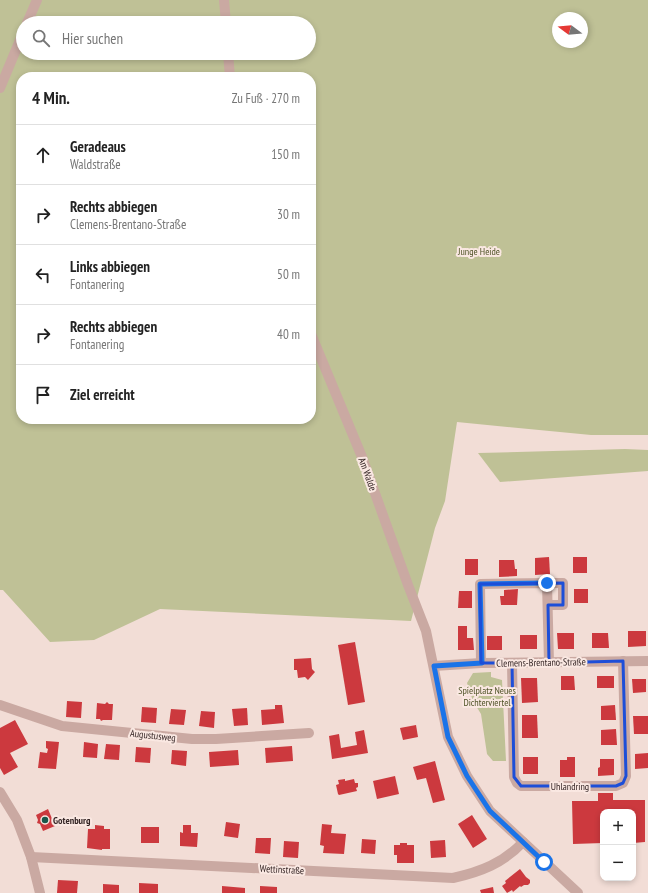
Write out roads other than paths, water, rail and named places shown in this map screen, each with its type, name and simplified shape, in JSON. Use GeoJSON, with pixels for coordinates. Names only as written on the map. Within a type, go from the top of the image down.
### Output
{"type":"FeatureCollection","features":[{"type":"Feature","properties":{"kind":"street"},"geometry":{"type":"LineString","coordinates":[[30,16],[37,0]]}},
{"type":"Feature","properties":{"kind":"street"},"geometry":{"type":"LineString","coordinates":[[224,0],[225,16]]}},
{"type":"Feature","properties":{"kind":"street"},"geometry":{"type":"LineString","coordinates":[[0,88],[16,50]]}},
{"type":"Feature","properties":{"kind":"street"},"geometry":{"type":"LineString","coordinates":[[229,60],[230,72]]}},
{"type":"Feature","properties":{"kind":"street","name":"Am Walde"},"geometry":{"type":"LineString","coordinates":[[316,346],[362,457],[408,586],[426,631],[448,737],[467,776],[490,811],[578,893]]}},
{"type":"Feature","properties":{"kind":"street"},"geometry":{"type":"LineString","coordinates":[[547,583],[549,663]]}},
{"type":"Feature","properties":{"kind":"street"},"geometry":{"type":"LineString","coordinates":[[482,663],[480,584],[563,583],[563,605],[548,605]]}},
{"type":"Feature","properties":{"kind":"street","name":"Uhlandring"},"geometry":{"type":"LineString","coordinates":[[512,663],[514,777],[517,783],[521,786],[616,786],[623,783],[626,776],[623,661]]}},
{"type":"Feature","properties":{"kind":"street","name":"Clemens-Brentano-Straße"},"geometry":{"type":"LineString","coordinates":[[434,666],[482,663],[648,661]]}},
{"type":"Feature","properties":{"kind":"street","name":"Augustusweg"},"geometry":{"type":"LineString","coordinates":[[0,705],[62,726],[192,739],[216,739],[309,733]]}},
{"type":"Feature","properties":{"kind":"street"},"geometry":{"type":"LineString","coordinates":[[0,792],[17,820],[31,857],[40,893]]}},
{"type":"Feature","properties":{"kind":"street","name":"Wettinstraße"},"geometry":{"type":"LineString","coordinates":[[31,857],[453,878],[484,869],[513,853],[523,842]]}},
{"type":"Feature","properties":{"kind":"place","name":"Gotenburg"},"geometry":{"type":"Point","coordinates":[45,820]}},
{"type":"Feature","properties":{"kind":"park label","name":"Junge Heide"},"geometry":{"type":"Point","coordinates":[479,251]}},
{"type":"Feature","properties":{"kind":"park label","name":"Spielplatz Neues Dichterviertel"},"geometry":{"type":"Point","coordinates":[487,696]}}]}
